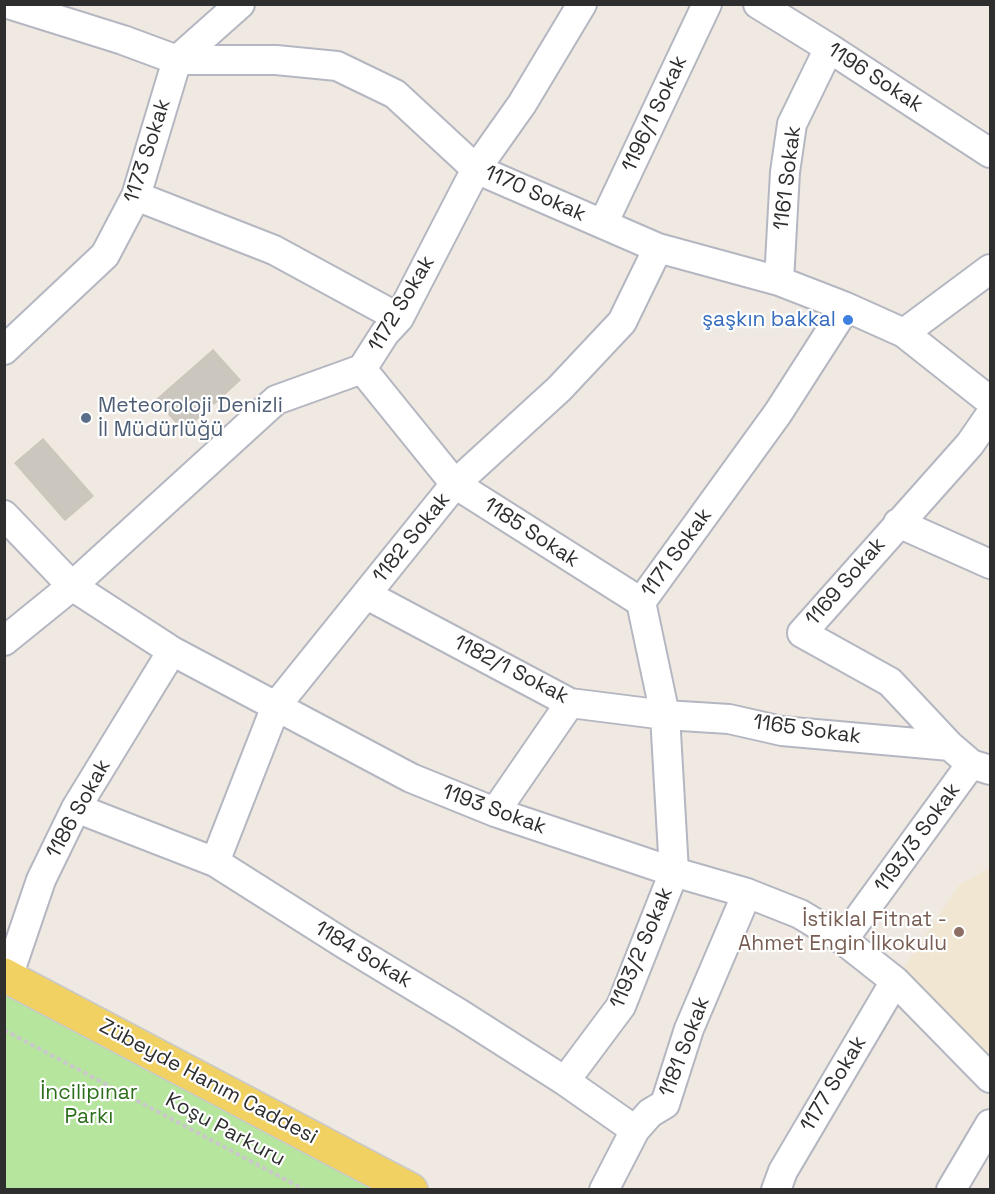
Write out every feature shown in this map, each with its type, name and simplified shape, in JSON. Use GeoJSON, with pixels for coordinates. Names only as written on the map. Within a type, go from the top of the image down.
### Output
{"type":"FeatureCollection","features":[{"type":"Feature","properties":{"kind":"main road","name":"Zübeyde Hanım Caddesi"},"geometry":{"type":"LineString","coordinates":[[6,976],[411,1190]]}},
{"type":"Feature","properties":{"kind":"street","name":"1170 Sokak"},"geometry":{"type":"LineString","coordinates":[[8,4],[123,40],[177,60],[276,60],[337,66],[395,94],[476,169],[658,248],[778,281],[846,307],[904,333],[990,401]]}},
{"type":"Feature","properties":{"kind":"street"},"geometry":{"type":"LineString","coordinates":[[177,60],[240,4]]}},
{"type":"Feature","properties":{"kind":"street","name":"1172 Sokak"},"geometry":{"type":"LineString","coordinates":[[4,641],[72,586],[276,400],[362,369],[385,333],[399,318],[476,169],[522,104],[582,4]]}},
{"type":"Feature","properties":{"kind":"street","name":"1196/1 Sokak"},"geometry":{"type":"LineString","coordinates":[[603,224],[707,4]]}},
{"type":"Feature","properties":{"kind":"street","name":"1196 Sokak"},"geometry":{"type":"LineString","coordinates":[[758,4],[990,153]]}},
{"type":"Feature","properties":{"kind":"street","name":"1161 Sokak"},"geometry":{"type":"LineString","coordinates":[[778,281],[785,172],[792,124],[829,48]]}},
{"type":"Feature","properties":{"kind":"street","name":"1173 Sokak"},"geometry":{"type":"LineString","coordinates":[[4,350],[105,255],[136,196],[177,60]]}},
{"type":"Feature","properties":{"kind":"street"},"geometry":{"type":"LineString","coordinates":[[136,196],[274,250],[399,318]]}},
{"type":"Feature","properties":{"kind":"street","name":"1182 Sokak"},"geometry":{"type":"LineString","coordinates":[[215,862],[276,706],[455,484],[559,389],[622,322],[658,248]]}},
{"type":"Feature","properties":{"kind":"street"},"geometry":{"type":"LineString","coordinates":[[904,333],[990,269]]}},
{"type":"Feature","properties":{"kind":"street","name":"1171 Sokak"},"geometry":{"type":"LineString","coordinates":[[674,872],[665,715],[640,602],[778,413],[846,307]]}},
{"type":"Feature","properties":{"kind":"street","name":"1185 Sokak"},"geometry":{"type":"LineString","coordinates":[[362,369],[455,484],[640,602]]}},
{"type":"Feature","properties":{"kind":"street","name":"1169 Sokak"},"geometry":{"type":"LineString","coordinates":[[971,760],[890,682],[802,633],[898,524],[980,448],[990,415]]}},
{"type":"Feature","properties":{"kind":"street","name":"1193 Sokak"},"geometry":{"type":"LineString","coordinates":[[4,515],[72,586],[171,651],[411,778],[495,812],[674,872],[747,893],[800,914],[843,940],[895,981],[990,1078]]}},
{"type":"Feature","properties":{"kind":"street"},"geometry":{"type":"LineString","coordinates":[[898,524],[990,564]]}},
{"type":"Feature","properties":{"kind":"street","name":"1182/1 Sokak"},"geometry":{"type":"LineString","coordinates":[[367,595],[570,703],[665,715]]}},
{"type":"Feature","properties":{"kind":"street","name":"1186 Sokak"},"geometry":{"type":"LineString","coordinates":[[6,976],[41,880],[76,808],[171,651]]}},
{"type":"Feature","properties":{"kind":"street"},"geometry":{"type":"LineString","coordinates":[[495,812],[570,703]]}},
{"type":"Feature","properties":{"kind":"street","name":"1165 Sokak"},"geometry":{"type":"LineString","coordinates":[[665,715],[729,718],[782,731],[971,760]]}},
{"type":"Feature","properties":{"kind":"street","name":"1193/3 Sokak"},"geometry":{"type":"LineString","coordinates":[[843,940],[971,760]]}},
{"type":"Feature","properties":{"kind":"street","name":"1184 Sokak"},"geometry":{"type":"LineString","coordinates":[[76,808],[215,862],[565,1081],[635,1130]]}},
{"type":"Feature","properties":{"kind":"street","name":"1193/2 Sokak"},"geometry":{"type":"LineString","coordinates":[[565,1081],[621,1006],[674,872]]}},
{"type":"Feature","properties":{"kind":"street","name":"1181 Sokak"},"geometry":{"type":"LineString","coordinates":[[604,1190],[635,1130],[650,1113],[665,1104],[689,1029],[747,893]]}},
{"type":"Feature","properties":{"kind":"street","name":"1177 Sokak"},"geometry":{"type":"LineString","coordinates":[[776,1190],[783,1171],[895,981]]}},
{"type":"Feature","properties":{"kind":"street"},"geometry":{"type":"LineString","coordinates":[[951,1190],[990,1124]]}},
{"type":"Feature","properties":{"kind":"path","name":"Koşu Parkuru"},"geometry":{"type":"LineString","coordinates":[[4,1030],[305,1190]]}},
{"type":"Feature","properties":{"kind":"shaded area","name":"İstiklal Fitnat - Ahmet Engin İlkokulu"},"geometry":{"type":"Polygon","coordinates":[[[990,868],[990,1078],[895,981],[960,884],[990,868]]]}},
{"type":"Feature","properties":{"kind":"green space","name":"İncilipınar Parkı"},"geometry":{"type":"Polygon","coordinates":[[[5,962],[416,1189],[5,1189],[5,962]]]}},
{"type":"Feature","properties":{"kind":"building"},"geometry":{"type":"Polygon","coordinates":[[[213,350],[240,380],[214,404],[204,393],[201,396],[210,407],[184,431],[156,400],[213,350]]]}},
{"type":"Feature","properties":{"kind":"building"},"geometry":{"type":"Polygon","coordinates":[[[43,439],[93,496],[65,520],[15,463],[43,439]]]}},
{"type":"Feature","properties":{"kind":"place","name":"şaşkın bakkal"},"geometry":{"type":"Point","coordinates":[848,320]}},
{"type":"Feature","properties":{"kind":"place","name":"Meteoroloji Denizli İl Müdürlüğü"},"geometry":{"type":"Point","coordinates":[86,418]}},
{"type":"Feature","properties":{"kind":"place","name":"İstiklal Fitnat - Ahmet Engin İlkokulu"},"geometry":{"type":"Point","coordinates":[959,932]}}]}
